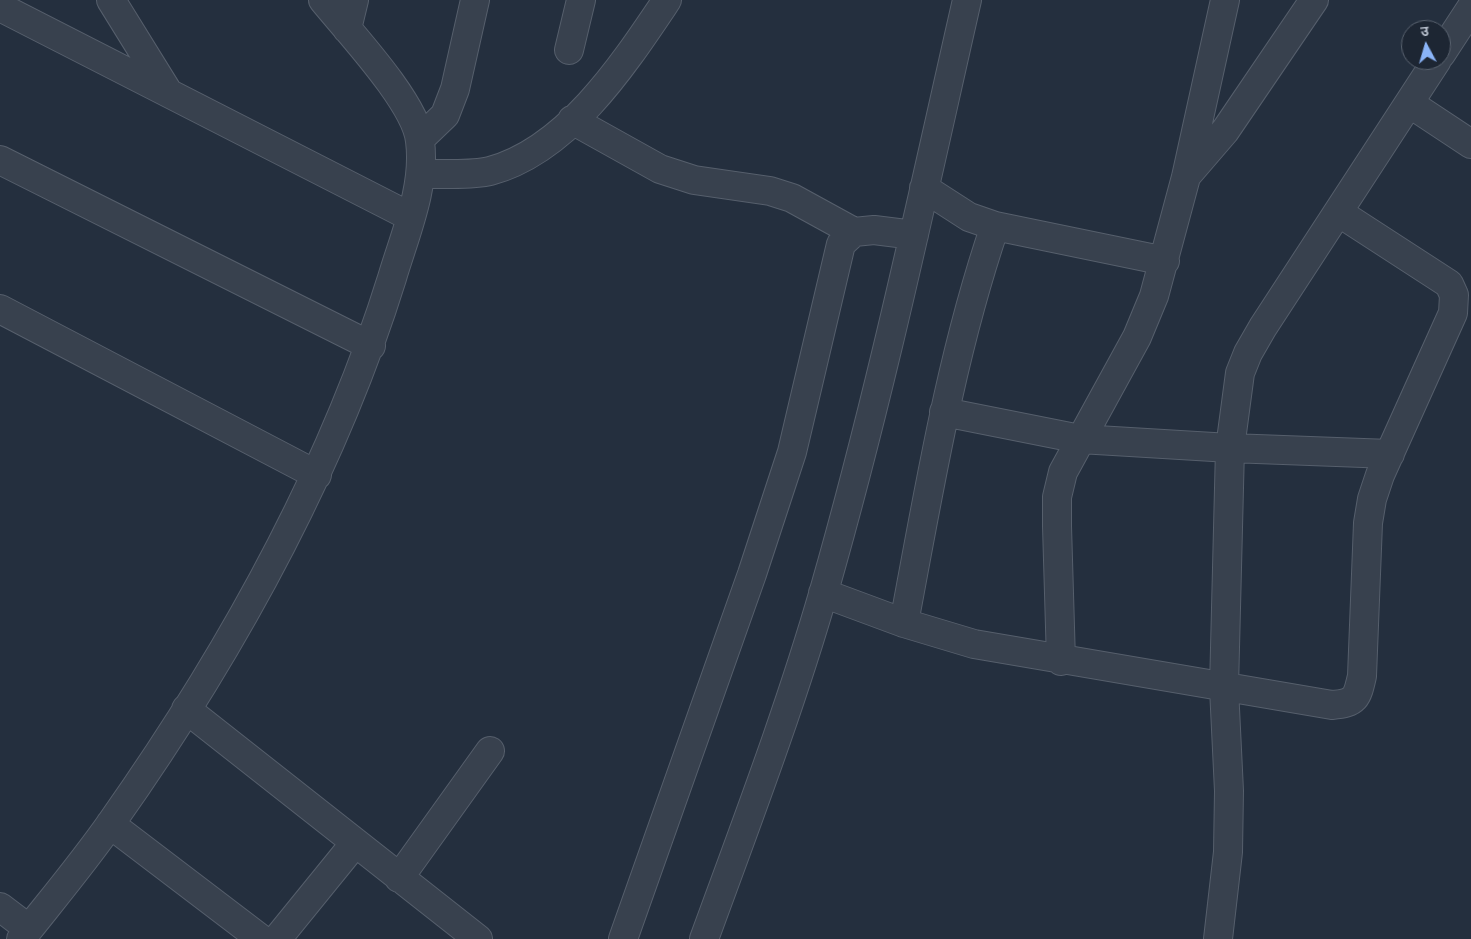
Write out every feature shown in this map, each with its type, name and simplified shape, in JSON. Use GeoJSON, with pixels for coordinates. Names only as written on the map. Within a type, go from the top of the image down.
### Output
{"type":"FeatureCollection","features":[{"type":"Feature","properties":{"kind":"street"},"geometry":{"type":"LineString","coordinates":[[111,0],[168,92]]}},
{"type":"Feature","properties":{"kind":"street"},"geometry":{"type":"LineString","coordinates":[[0,907],[25,934],[110,824],[186,709],[249,606],[317,475],[371,346],[411,217],[421,174],[420,139],[410,108],[323,0]]}},
{"type":"Feature","properties":{"kind":"street"},"geometry":{"type":"LineString","coordinates":[[347,29],[354,0]]}},
{"type":"Feature","properties":{"kind":"street"},"geometry":{"type":"LineString","coordinates":[[420,139],[445,114],[455,89],[475,0]]}},
{"type":"Feature","properties":{"kind":"street"},"geometry":{"type":"LineString","coordinates":[[569,50],[581,0]]}},
{"type":"Feature","properties":{"kind":"street"},"geometry":{"type":"LineString","coordinates":[[421,174],[488,172],[521,159],[592,104],[622,66],[667,0]]}},
{"type":"Feature","properties":{"kind":"street"},"geometry":{"type":"LineString","coordinates":[[704,939],[778,734],[823,593],[882,376],[967,0]]}},
{"type":"Feature","properties":{"kind":"street"},"geometry":{"type":"LineString","coordinates":[[1061,660],[1058,497],[1062,472],[1138,337],[1154,296],[1165,261],[1186,177],[1224,0]]}},
{"type":"Feature","properties":{"kind":"street"},"geometry":{"type":"LineString","coordinates":[[1186,177],[1225,132],[1314,0]]}},
{"type":"Feature","properties":{"kind":"street"},"geometry":{"type":"LineString","coordinates":[[0,7],[411,217]]}},
{"type":"Feature","properties":{"kind":"street"},"geometry":{"type":"LineString","coordinates":[[1451,39],[1471,8]]}},
{"type":"Feature","properties":{"kind":"street"},"geometry":{"type":"LineString","coordinates":[[1218,939],[1228,852],[1224,688],[1230,448],[1240,373],[1248,353],[1430,70]]}},
{"type":"Feature","properties":{"kind":"street"},"geometry":{"type":"LineString","coordinates":[[1409,103],[1471,144]]}},
{"type":"Feature","properties":{"kind":"street"},"geometry":{"type":"LineString","coordinates":[[572,120],[660,170],[694,180],[770,191],[792,198],[854,232],[874,230],[914,235]]}},
{"type":"Feature","properties":{"kind":"street"},"geometry":{"type":"LineString","coordinates":[[0,160],[371,346]]}},
{"type":"Feature","properties":{"kind":"street"},"geometry":{"type":"LineString","coordinates":[[924,188],[969,217],[995,226],[1165,261]]}},
{"type":"Feature","properties":{"kind":"street"},"geometry":{"type":"LineString","coordinates":[[823,593],[904,623],[974,644],[1224,688],[1332,705],[1348,704],[1358,695],[1362,676],[1368,523],[1372,499],[1453,313],[1454,295],[1449,284],[1338,212]]}},
{"type":"Feature","properties":{"kind":"street"},"geometry":{"type":"LineString","coordinates":[[904,623],[944,412],[978,277],[995,226]]}},
{"type":"Feature","properties":{"kind":"street"},"geometry":{"type":"LineString","coordinates":[[623,939],[752,574],[789,461],[841,244],[854,232]]}},
{"type":"Feature","properties":{"kind":"street"},"geometry":{"type":"LineString","coordinates":[[0,309],[317,475]]}},
{"type":"Feature","properties":{"kind":"street"},"geometry":{"type":"LineString","coordinates":[[944,412],[1080,440],[1390,454]]}},
{"type":"Feature","properties":{"kind":"street"},"geometry":{"type":"LineString","coordinates":[[186,709],[478,939]]}},
{"type":"Feature","properties":{"kind":"street"},"geometry":{"type":"LineString","coordinates":[[399,878],[490,751]]}},
{"type":"Feature","properties":{"kind":"street"},"geometry":{"type":"LineString","coordinates":[[110,824],[246,935]]}},
{"type":"Feature","properties":{"kind":"street"},"geometry":{"type":"LineString","coordinates":[[277,939],[355,843]]}}]}
